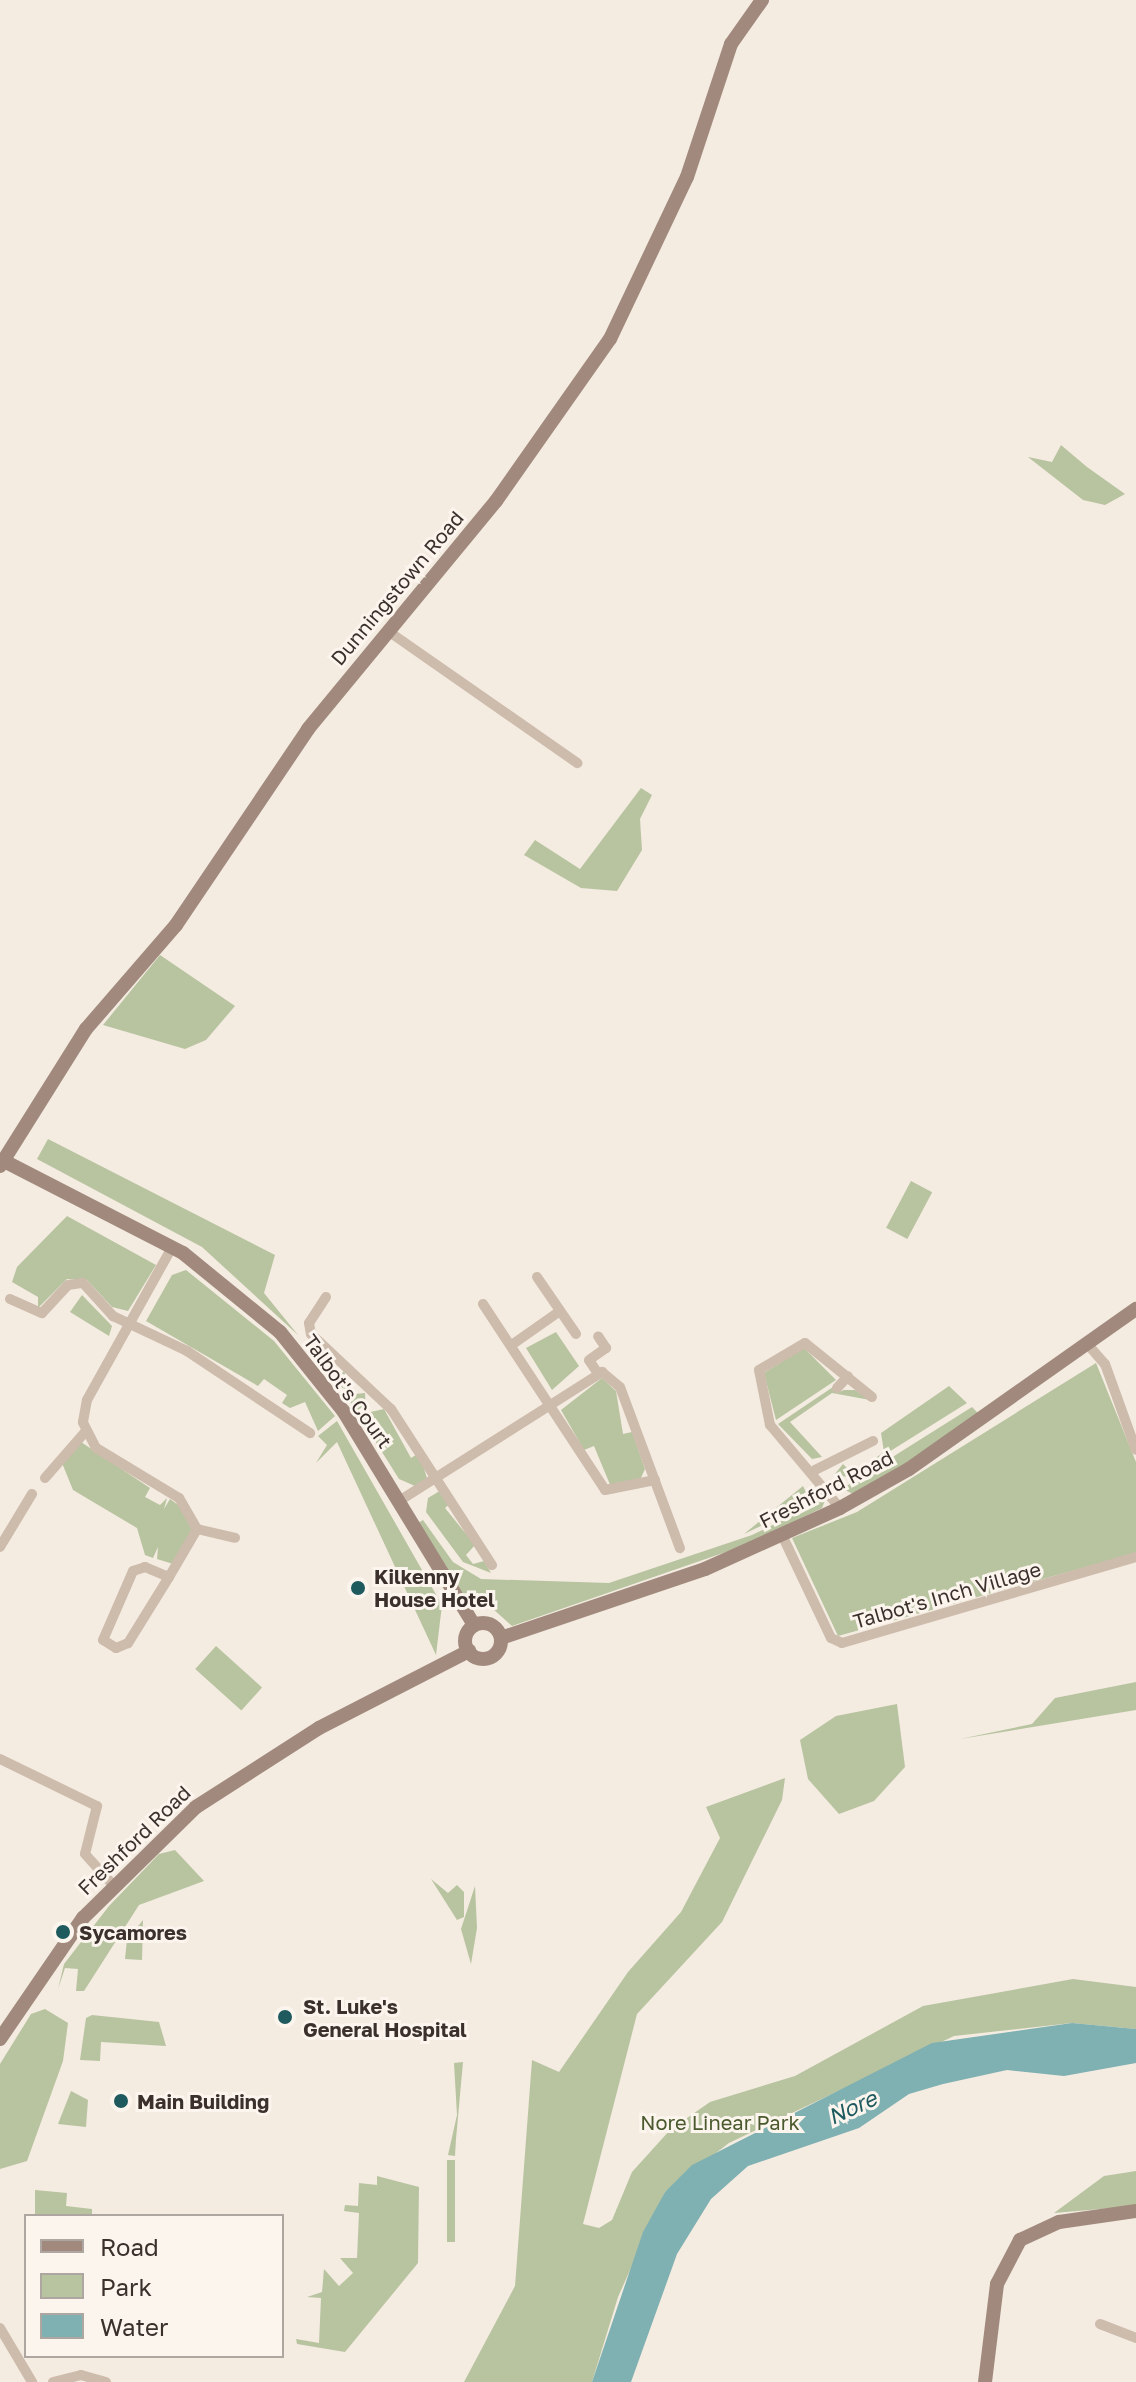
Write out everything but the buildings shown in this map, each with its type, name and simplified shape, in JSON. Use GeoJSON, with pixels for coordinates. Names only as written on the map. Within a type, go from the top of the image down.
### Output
{"type":"FeatureCollection","features":[{"type":"Feature","properties":{"kind":"street","name":"Dunningstown Road"},"geometry":{"type":"LineString","coordinates":[[1,1162],[86,1029],[176,925],[245,814],[388,631],[496,501],[610,339],[687,177],[731,44],[762,0]]}},
{"type":"Feature","properties":{"kind":"street"},"geometry":{"type":"LineString","coordinates":[[388,631],[577,763]]}},
{"type":"Feature","properties":{"kind":"street","name":"Talbot's Court"},"geometry":{"type":"LineString","coordinates":[[1,1162],[172,1247],[304,1358],[399,1501],[474,1625]]}},
{"type":"Feature","properties":{"kind":"street"},"geometry":{"type":"LineString","coordinates":[[172,1247],[87,1400],[86,1431],[96,1448],[179,1498],[197,1529],[235,1538]]}},
{"type":"Feature","properties":{"kind":"street"},"geometry":{"type":"LineString","coordinates":[[537,1277],[576,1334]]}},
{"type":"Feature","properties":{"kind":"street"},"geometry":{"type":"LineString","coordinates":[[10,1299],[42,1313],[68,1285],[83,1283],[102,1307],[300,1415],[310,1433]]}},
{"type":"Feature","properties":{"kind":"street"},"geometry":{"type":"LineString","coordinates":[[326,1297],[309,1323],[311,1334],[391,1409],[440,1477],[492,1565]]}},
{"type":"Feature","properties":{"kind":"street"},"geometry":{"type":"LineString","coordinates":[[483,1304],[513,1344],[605,1490],[655,1480]]}},
{"type":"Feature","properties":{"kind":"street","name":"Freshford Road"},"geometry":{"type":"LineString","coordinates":[[0,2039],[50,1960],[113,1885],[187,1814],[257,1764],[469,1651],[492,1656],[501,1638],[782,1535],[840,1508],[1090,1347],[1136,1309]]}},
{"type":"Feature","properties":{"kind":"street"},"geometry":{"type":"LineString","coordinates":[[513,1344],[560,1311]]}},
{"type":"Feature","properties":{"kind":"street"},"geometry":{"type":"LineString","coordinates":[[598,1336],[606,1348],[589,1360],[597,1372],[620,1387],[680,1548]]}},
{"type":"Feature","properties":{"kind":"street"},"geometry":{"type":"LineString","coordinates":[[840,1508],[815,1470],[770,1425],[759,1370],[805,1343],[872,1397]]}},
{"type":"Feature","properties":{"kind":"street"},"geometry":{"type":"LineString","coordinates":[[1090,1347],[1105,1364],[1136,1450]]}},
{"type":"Feature","properties":{"kind":"street"},"geometry":{"type":"LineString","coordinates":[[399,1501],[552,1405],[597,1372]]}},
{"type":"Feature","properties":{"kind":"street"},"geometry":{"type":"LineString","coordinates":[[837,1388],[848,1376]]}},
{"type":"Feature","properties":{"kind":"street"},"geometry":{"type":"LineString","coordinates":[[52,1474],[86,1431]]}},
{"type":"Feature","properties":{"kind":"street"},"geometry":{"type":"LineString","coordinates":[[815,1470],[873,1441]]}},
{"type":"Feature","properties":{"kind":"street"},"geometry":{"type":"LineString","coordinates":[[0,1547],[32,1494]]}},
{"type":"Feature","properties":{"kind":"street"},"geometry":{"type":"LineString","coordinates":[[169,1577],[145,1567],[133,1571],[102,1629],[109,1646],[128,1643],[169,1577],[197,1529]]}},
{"type":"Feature","properties":{"kind":"street","name":"Talbot's Inch Village"},"geometry":{"type":"LineString","coordinates":[[782,1535],[831,1638],[842,1643],[1136,1557]]}},
{"type":"Feature","properties":{"kind":"street"},"geometry":{"type":"LineString","coordinates":[[469,1651],[466,1635],[474,1625],[491,1625],[501,1638]]}},
{"type":"Feature","properties":{"kind":"street"},"geometry":{"type":"LineString","coordinates":[[0,1759],[97,1806],[85,1854],[113,1885]]}},
{"type":"Feature","properties":{"kind":"street"},"geometry":{"type":"LineString","coordinates":[[985,2382],[993,2299],[1020,2240],[1059,2222],[1136,2211]]}},
{"type":"Feature","properties":{"kind":"street"},"geometry":{"type":"LineString","coordinates":[[1100,2324],[1136,2338]]}},
{"type":"Feature","properties":{"kind":"street"},"geometry":{"type":"LineString","coordinates":[[0,2328],[32,2382]]}},
{"type":"Feature","properties":{"kind":"street"},"geometry":{"type":"LineString","coordinates":[[53,2382],[81,2375],[106,2382]]}},
{"type":"Feature","properties":{"kind":"green space"},"geometry":{"type":"Polygon","coordinates":[[[1061,445],[1125,494],[1105,505],[1083,500],[1028,457],[1052,462],[1061,445]]]}},
{"type":"Feature","properties":{"kind":"green space"},"geometry":{"type":"Polygon","coordinates":[[[641,788],[652,795],[640,819],[642,850],[617,891],[581,888],[524,855],[535,840],[580,869],[641,788]]]}},
{"type":"Feature","properties":{"kind":"green space"},"geometry":{"type":"Polygon","coordinates":[[[160,955],[235,1006],[206,1040],[185,1049],[103,1025],[160,955]]]}},
{"type":"Feature","properties":{"kind":"green space"},"geometry":{"type":"Polygon","coordinates":[[[48,1139],[275,1255],[264,1293],[298,1335],[202,1247],[37,1159],[48,1139]]]}},
{"type":"Feature","properties":{"kind":"green space"},"geometry":{"type":"Polygon","coordinates":[[[911,1181],[932,1192],[907,1239],[886,1228],[911,1181]]]}},
{"type":"Feature","properties":{"kind":"green space"},"geometry":{"type":"Polygon","coordinates":[[[67,1216],[156,1265],[128,1311],[112,1307],[87,1280],[67,1279],[38,1308],[38,1297],[12,1282],[17,1267],[67,1216]]]}},
{"type":"Feature","properties":{"kind":"green space"},"geometry":{"type":"Polygon","coordinates":[[[186,1270],[274,1341],[335,1416],[318,1431],[305,1402],[290,1408],[282,1403],[287,1395],[264,1379],[258,1386],[146,1321],[172,1275],[186,1270]]]}},
{"type":"Feature","properties":{"kind":"green space"},"geometry":{"type":"Polygon","coordinates":[[[82,1295],[112,1326],[109,1336],[70,1312],[82,1295]]]}},
{"type":"Feature","properties":{"kind":"green space"},"geometry":{"type":"Polygon","coordinates":[[[556,1332],[579,1366],[552,1390],[526,1348],[556,1332]]]}},
{"type":"Feature","properties":{"kind":"green space"},"geometry":{"type":"Polygon","coordinates":[[[804,1348],[836,1380],[776,1420],[764,1373],[804,1348]]]}},
{"type":"Feature","properties":{"kind":"green space"},"geometry":{"type":"Polygon","coordinates":[[[1096,1363],[1136,1462],[1136,1553],[838,1636],[792,1538],[857,1512],[1096,1363]]]}},
{"type":"Feature","properties":{"kind":"green space"},"geometry":{"type":"Polygon","coordinates":[[[344,1371],[355,1394],[365,1393],[366,1413],[384,1409],[411,1458],[419,1453],[427,1478],[415,1486],[399,1479],[336,1379],[344,1388],[337,1378],[344,1371]]]}},
{"type":"Feature","properties":{"kind":"green space"},"geometry":{"type":"Polygon","coordinates":[[[602,1378],[616,1391],[623,1434],[632,1432],[645,1469],[640,1480],[611,1487],[594,1446],[584,1450],[561,1410],[602,1378]]]}},
{"type":"Feature","properties":{"kind":"green space"},"geometry":{"type":"Polygon","coordinates":[[[949,1386],[967,1403],[849,1477],[834,1475],[843,1464],[853,1474],[884,1452],[881,1433],[949,1386]]]}},
{"type":"Feature","properties":{"kind":"green space"},"geometry":{"type":"Polygon","coordinates":[[[833,1387],[837,1393],[855,1390],[870,1400],[832,1393],[790,1422],[822,1457],[812,1459],[778,1424],[833,1387]]]}},
{"type":"Feature","properties":{"kind":"green space"},"geometry":{"type":"Polygon","coordinates":[[[972,1407],[979,1414],[891,1473],[853,1494],[833,1484],[848,1485],[972,1407]]]}},
{"type":"Feature","properties":{"kind":"green space"},"geometry":{"type":"Polygon","coordinates":[[[337,1421],[442,1605],[436,1655],[337,1442],[316,1463],[327,1445],[318,1436],[337,1421]]]}},
{"type":"Feature","properties":{"kind":"green space"},"geometry":{"type":"Polygon","coordinates":[[[81,1442],[150,1488],[145,1497],[160,1505],[167,1498],[164,1509],[170,1499],[181,1507],[192,1529],[173,1564],[157,1559],[158,1547],[153,1558],[145,1555],[137,1528],[73,1490],[62,1463],[81,1442]]]}},
{"type":"Feature","properties":{"kind":"green space"},"geometry":{"type":"Polygon","coordinates":[[[803,1486],[811,1502],[744,1534],[803,1486]]]}},
{"type":"Feature","properties":{"kind":"green space"},"geometry":{"type":"Polygon","coordinates":[[[443,1489],[452,1502],[445,1508],[475,1545],[466,1555],[473,1564],[484,1561],[491,1573],[463,1562],[426,1512],[428,1498],[443,1489]]]}},
{"type":"Feature","properties":{"kind":"green space"},"geometry":{"type":"Polygon","coordinates":[[[821,1492],[826,1498],[822,1508],[749,1544],[512,1626],[492,1608],[469,1604],[418,1523],[423,1520],[453,1562],[481,1579],[609,1583],[752,1535],[816,1504],[821,1492]]]}},
{"type":"Feature","properties":{"kind":"green space"},"geometry":{"type":"Polygon","coordinates":[[[216,1646],[262,1687],[241,1711],[195,1669],[216,1646]]]}},
{"type":"Feature","properties":{"kind":"green space"},"geometry":{"type":"Polygon","coordinates":[[[1136,1682],[1136,1710],[960,1739],[1032,1724],[1055,1698],[1136,1682]]]}},
{"type":"Feature","properties":{"kind":"green space"},"geometry":{"type":"Polygon","coordinates":[[[897,1704],[905,1767],[874,1801],[839,1814],[808,1779],[800,1740],[836,1716],[897,1704]]]}},
{"type":"Feature","properties":{"kind":"green space","name":"Nore Linear Park"},"geometry":{"type":"Polygon","coordinates":[[[785,1778],[782,1800],[722,1922],[637,2014],[583,2224],[599,2228],[612,2220],[632,2172],[670,2130],[710,2102],[795,2076],[923,2006],[1073,1979],[1136,1987],[1136,2029],[1072,2023],[954,2036],[729,2143],[665,2192],[618,2297],[592,2382],[464,2382],[515,2286],[532,2060],[559,2072],[628,1972],[681,1912],[720,1838],[706,1807],[785,1778]]]}},
{"type":"Feature","properties":{"kind":"green space"},"geometry":{"type":"Polygon","coordinates":[[[175,1850],[204,1881],[139,1905],[84,1991],[76,1991],[78,1969],[65,1968],[58,1989],[64,1964],[109,1906],[159,1854],[175,1850]]]}},
{"type":"Feature","properties":{"kind":"green space"},"geometry":{"type":"Polygon","coordinates":[[[431,1879],[448,1893],[457,1885],[464,1892],[464,1917],[457,1920],[431,1879]]]}},
{"type":"Feature","properties":{"kind":"green space"},"geometry":{"type":"Polygon","coordinates":[[[475,1886],[477,1928],[471,1964],[461,1929],[475,1886]]]}},
{"type":"Feature","properties":{"kind":"green space"},"geometry":{"type":"Polygon","coordinates":[[[143,1920],[142,1960],[125,1959],[127,1940],[143,1920]]]}},
{"type":"Feature","properties":{"kind":"green space"},"geometry":{"type":"Polygon","coordinates":[[[45,2009],[68,2023],[63,2061],[27,2161],[0,2169],[0,2064],[31,2014],[45,2009]]]}},
{"type":"Feature","properties":{"kind":"green space"},"geometry":{"type":"Polygon","coordinates":[[[92,2015],[159,2022],[166,2046],[101,2042],[100,2061],[80,2060],[86,2018],[92,2015]]]}},
{"type":"Feature","properties":{"kind":"green space"},"geometry":{"type":"Polygon","coordinates":[[[463,2062],[455,2156],[448,2155],[457,2115],[454,2063],[463,2062]]]}},
{"type":"Feature","properties":{"kind":"green space"},"geometry":{"type":"Polygon","coordinates":[[[71,2091],[88,2100],[86,2127],[58,2124],[71,2091]]]}},
{"type":"Feature","properties":{"kind":"green space"},"geometry":{"type":"Polygon","coordinates":[[[447,2160],[455,2160],[455,2242],[447,2242],[447,2160]]]}},
{"type":"Feature","properties":{"kind":"green space"},"geometry":{"type":"Polygon","coordinates":[[[1136,2171],[1136,2206],[1054,2213],[1104,2176],[1136,2171]]]}},
{"type":"Feature","properties":{"kind":"green space"},"geometry":{"type":"Polygon","coordinates":[[[377,2176],[419,2187],[418,2263],[345,2352],[297,2344],[296,2339],[319,2343],[321,2298],[307,2297],[322,2292],[324,2269],[339,2286],[353,2273],[340,2258],[357,2258],[359,2213],[344,2211],[345,2205],[358,2206],[359,2183],[377,2185],[377,2176]]]}},
{"type":"Feature","properties":{"kind":"green space"},"geometry":{"type":"Polygon","coordinates":[[[35,2190],[67,2193],[66,2206],[92,2209],[92,2214],[35,2214],[35,2190]]]}},
{"type":"Feature","properties":{"kind":"water","name":"Nore"},"geometry":{"type":"Polygon","coordinates":[[[1072,2023],[1136,2029],[1136,2063],[1064,2076],[1007,2070],[943,2084],[909,2094],[859,2128],[748,2166],[711,2199],[677,2254],[631,2382],[592,2382],[643,2232],[665,2192],[692,2165],[932,2043],[1072,2023]]]}},
{"type":"Feature","properties":{"kind":"place","name":"Kilkenny House Hotel"},"geometry":{"type":"Point","coordinates":[358,1588]}},
{"type":"Feature","properties":{"kind":"place","name":"Sycamores"},"geometry":{"type":"Point","coordinates":[63,1932]}},
{"type":"Feature","properties":{"kind":"place","name":"St. Luke's General Hospital"},"geometry":{"type":"Point","coordinates":[285,2017]}},
{"type":"Feature","properties":{"kind":"place","name":"Main Building"},"geometry":{"type":"Point","coordinates":[121,2101]}}]}
